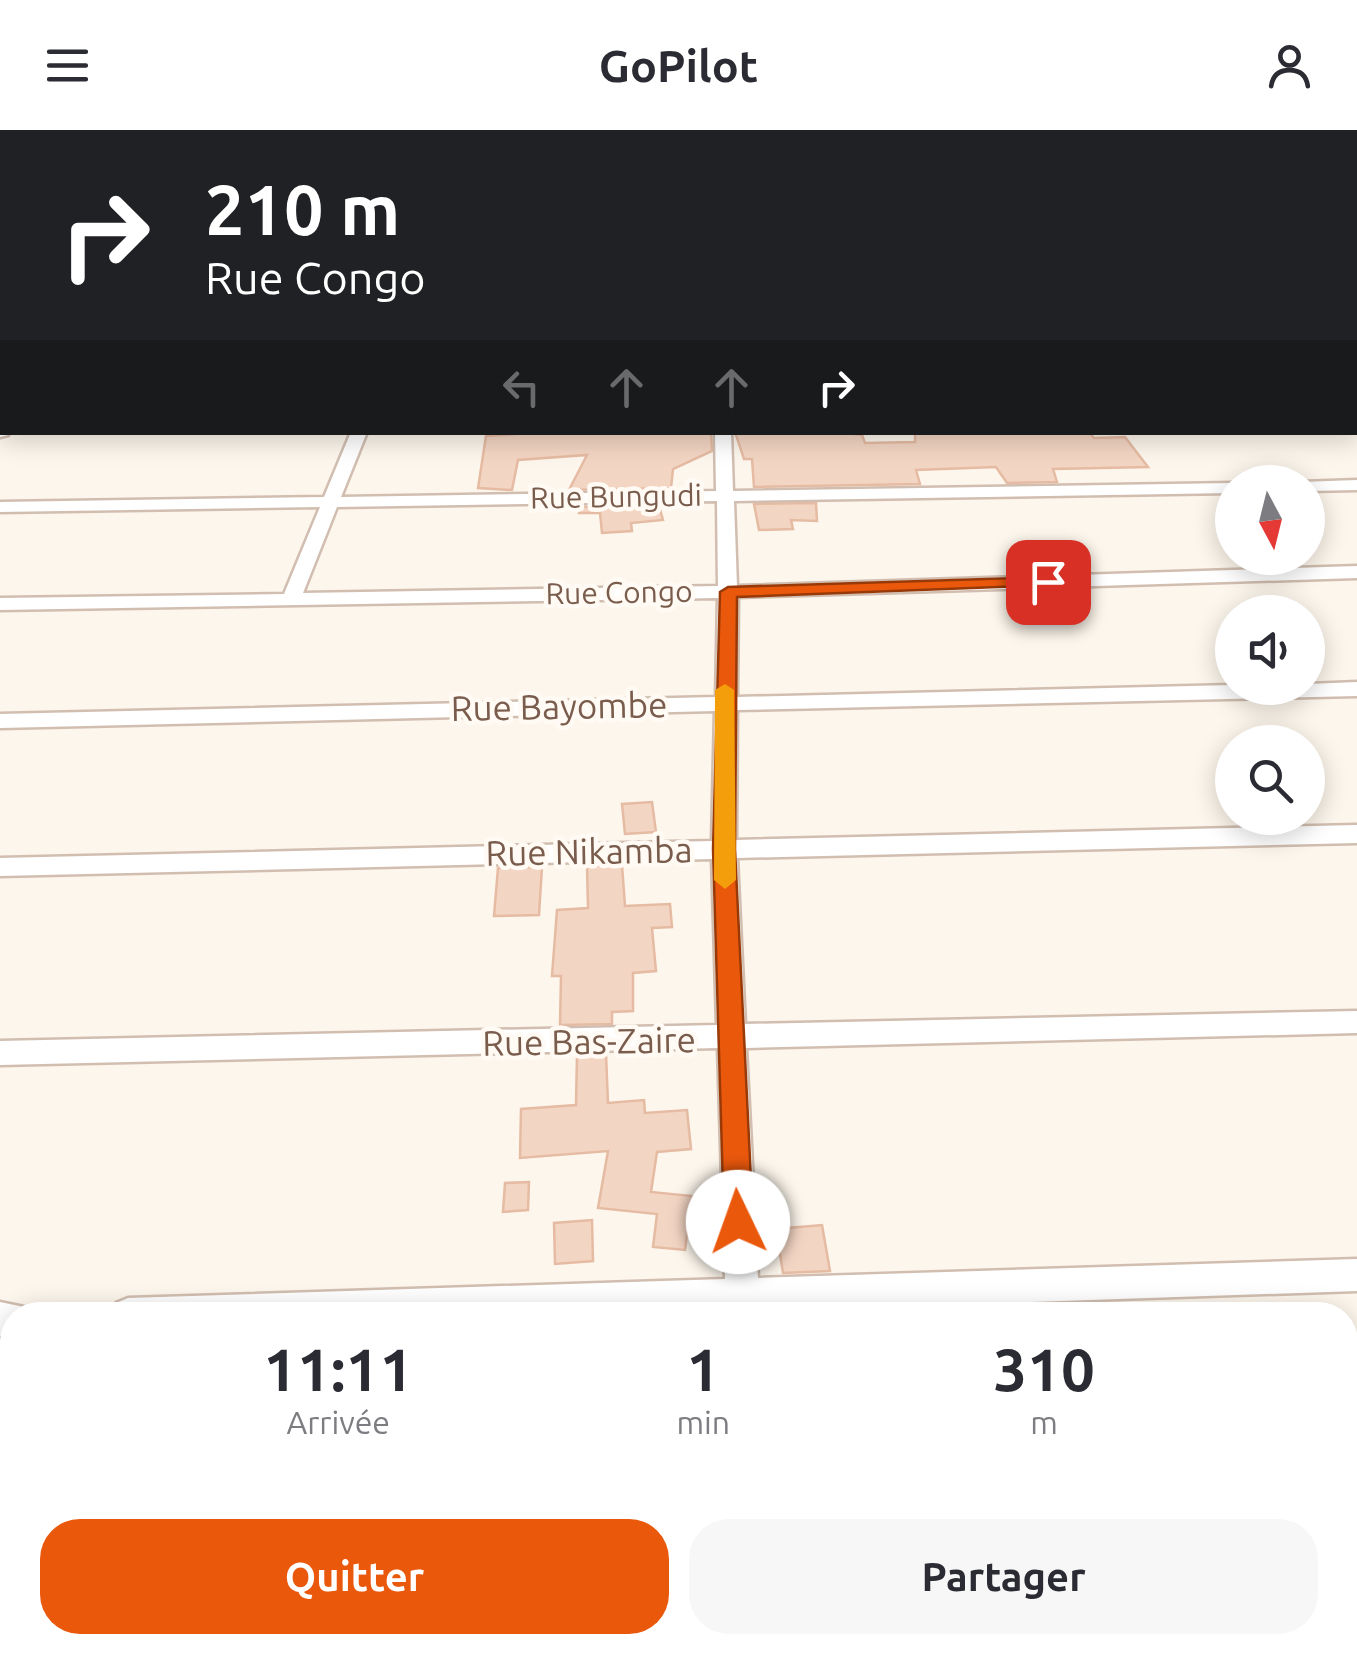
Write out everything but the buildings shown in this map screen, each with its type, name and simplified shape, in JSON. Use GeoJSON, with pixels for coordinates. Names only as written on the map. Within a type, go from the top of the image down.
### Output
{"type":"FeatureCollection","features":[{"type":"Feature","properties":{"kind":"street"},"geometry":{"type":"LineString","coordinates":[[292,597],[327,502],[358,435]]}},
{"type":"Feature","properties":{"kind":"street"},"geometry":{"type":"LineString","coordinates":[[723,435],[728,592],[724,849],[742,1302]]}},
{"type":"Feature","properties":{"kind":"street"},"geometry":{"type":"LineString","coordinates":[[1325,486],[1357,485]]}},
{"type":"Feature","properties":{"kind":"street","name":"Rue Bungudi"},"geometry":{"type":"LineString","coordinates":[[0,507],[1215,488]]}},
{"type":"Feature","properties":{"kind":"street","name":"Rue Congo"},"geometry":{"type":"LineString","coordinates":[[0,604],[728,592],[1357,572]]}},
{"type":"Feature","properties":{"kind":"street","name":"Rue Bayombe"},"geometry":{"type":"LineString","coordinates":[[0,721],[1357,689]]}},
{"type":"Feature","properties":{"kind":"street","name":"Rue Nikamba"},"geometry":{"type":"LineString","coordinates":[[0,866],[1357,834]]}},
{"type":"Feature","properties":{"kind":"street","name":"Rue Bas-Zaire"},"geometry":{"type":"LineString","coordinates":[[0,1053],[729,1040],[1357,1022]]}},
{"type":"Feature","properties":{"kind":"street"},"geometry":{"type":"LineString","coordinates":[[802,1302],[1357,1274]]}},
{"type":"Feature","properties":{"kind":"slow traffic"},"geometry":{"type":"LineString","coordinates":[[725,690],[725,880]]}},
{"type":"Feature","properties":{"kind":"route"},"geometry":{"type":"LineString","coordinates":[[738,1222],[724,849],[728,592],[1048,582]]}}]}
